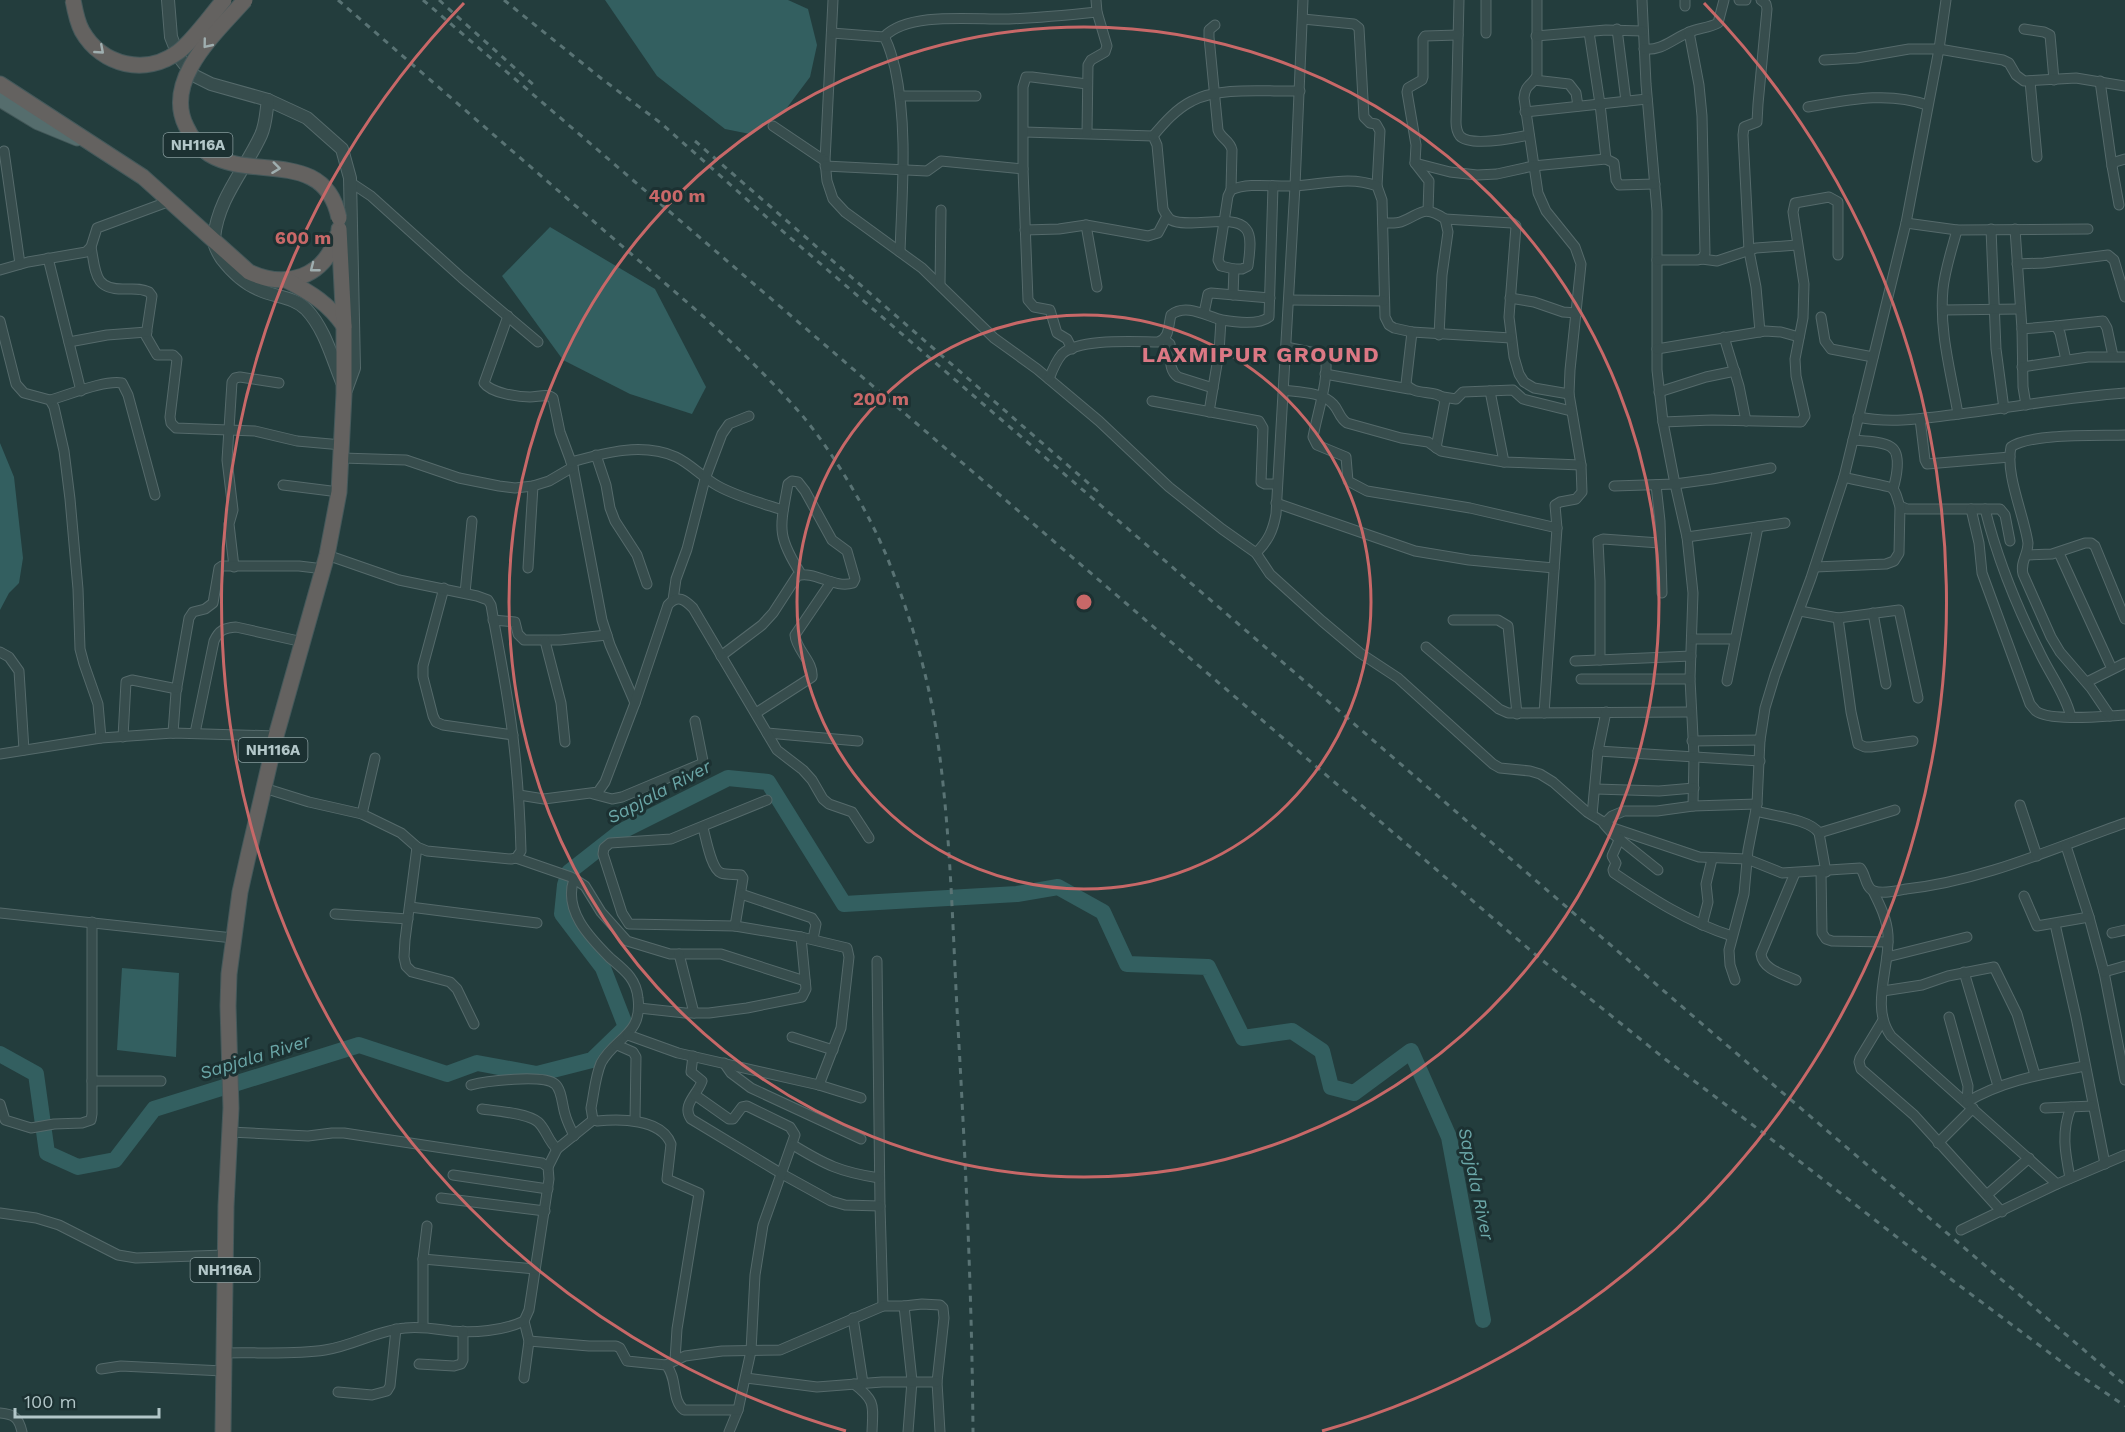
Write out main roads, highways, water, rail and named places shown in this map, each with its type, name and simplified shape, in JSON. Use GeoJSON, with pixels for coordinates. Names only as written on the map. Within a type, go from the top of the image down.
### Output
{"type":"FeatureCollection","features":[{"type":"Feature","properties":{"kind":"highway"},"geometry":{"type":"LineString","coordinates":[[73,0],[82,31],[94,47],[122,64],[138,66],[164,61],[180,51],[224,0]]}},
{"type":"Feature","properties":{"kind":"highway","name":"NH116A"},"geometry":{"type":"LineString","coordinates":[[223,1432],[225,1255],[231,1108],[228,1006],[233,938],[240,892],[276,736],[325,562],[339,492],[344,389],[344,326],[339,224],[333,199],[317,180],[289,170],[220,160],[198,145],[183,121],[181,92],[185,76],[203,48],[245,0]]}},
{"type":"Feature","properties":{"kind":"highway"},"geometry":{"type":"LineString","coordinates":[[0,84],[126,165],[249,272],[270,280],[288,280],[302,276],[320,265],[333,247],[339,224]]}},
{"type":"Feature","properties":{"kind":"highway"},"geometry":{"type":"LineString","coordinates":[[288,280],[324,302],[344,326]]}},
{"type":"Feature","properties":{"kind":"main road"},"geometry":{"type":"LineString","coordinates":[[0,100],[52,129],[94,144]]}},
{"type":"Feature","properties":{"kind":"water"},"geometry":{"type":"Polygon","coordinates":[[[605,0],[788,0],[808,9],[817,45],[810,77],[783,113],[750,134],[725,129],[657,76],[605,0]]]}},
{"type":"Feature","properties":{"kind":"water"},"geometry":{"type":"Polygon","coordinates":[[[550,227],[655,289],[706,387],[692,414],[630,394],[563,360],[502,276],[550,227]]]}},
{"type":"Feature","properties":{"kind":"water"},"geometry":{"type":"Polygon","coordinates":[[[0,443],[14,477],[23,558],[19,583],[9,593],[0,610],[0,443]]]}},
{"type":"Feature","properties":{"kind":"water"},"geometry":{"type":"Polygon","coordinates":[[[122,968],[179,973],[176,1057],[117,1050],[122,968]]]}},
{"type":"Feature","properties":{"kind":"waterway","name":"Sapjala River"},"geometry":{"type":"LineString","coordinates":[[0,1054],[36,1074],[47,1153],[78,1167],[115,1160],[154,1109],[359,1045],[447,1074],[477,1063],[537,1074],[592,1060],[626,1027],[603,968],[562,914],[565,885],[569,872],[620,832],[728,778],[768,782],[844,904],[1017,894],[1058,887],[1103,912],[1127,964],[1208,967],[1243,1038],[1292,1031],[1322,1051],[1331,1087],[1354,1093],[1411,1051],[1449,1137],[1483,1320]]}},
{"type":"Feature","properties":{"kind":"railway"},"geometry":{"type":"LineString","coordinates":[[338,0],[704,317],[754,364],[801,414],[825,446],[849,482],[887,557],[916,639],[935,723],[944,794],[952,902],[965,1168],[973,1432]]}},
{"type":"Feature","properties":{"kind":"railway"},"geometry":{"type":"LineString","coordinates":[[423,0],[1537,956],[1665,1059],[1952,1280],[2075,1372],[2125,1406]]}},
{"type":"Feature","properties":{"kind":"railway"},"geometry":{"type":"LineString","coordinates":[[439,0],[536,87]]}},
{"type":"Feature","properties":{"kind":"railway"},"geometry":{"type":"LineString","coordinates":[[504,0],[662,124],[779,228],[1715,1035],[2125,1385]]}},
{"type":"Feature","properties":{"kind":"railway"},"geometry":{"type":"LineString","coordinates":[[695,141],[1102,495]]}},
{"type":"Feature","properties":{"kind":"district","name":"LAXMIPUR GROUND"},"geometry":{"type":"Point","coordinates":[1261,354]}}]}
